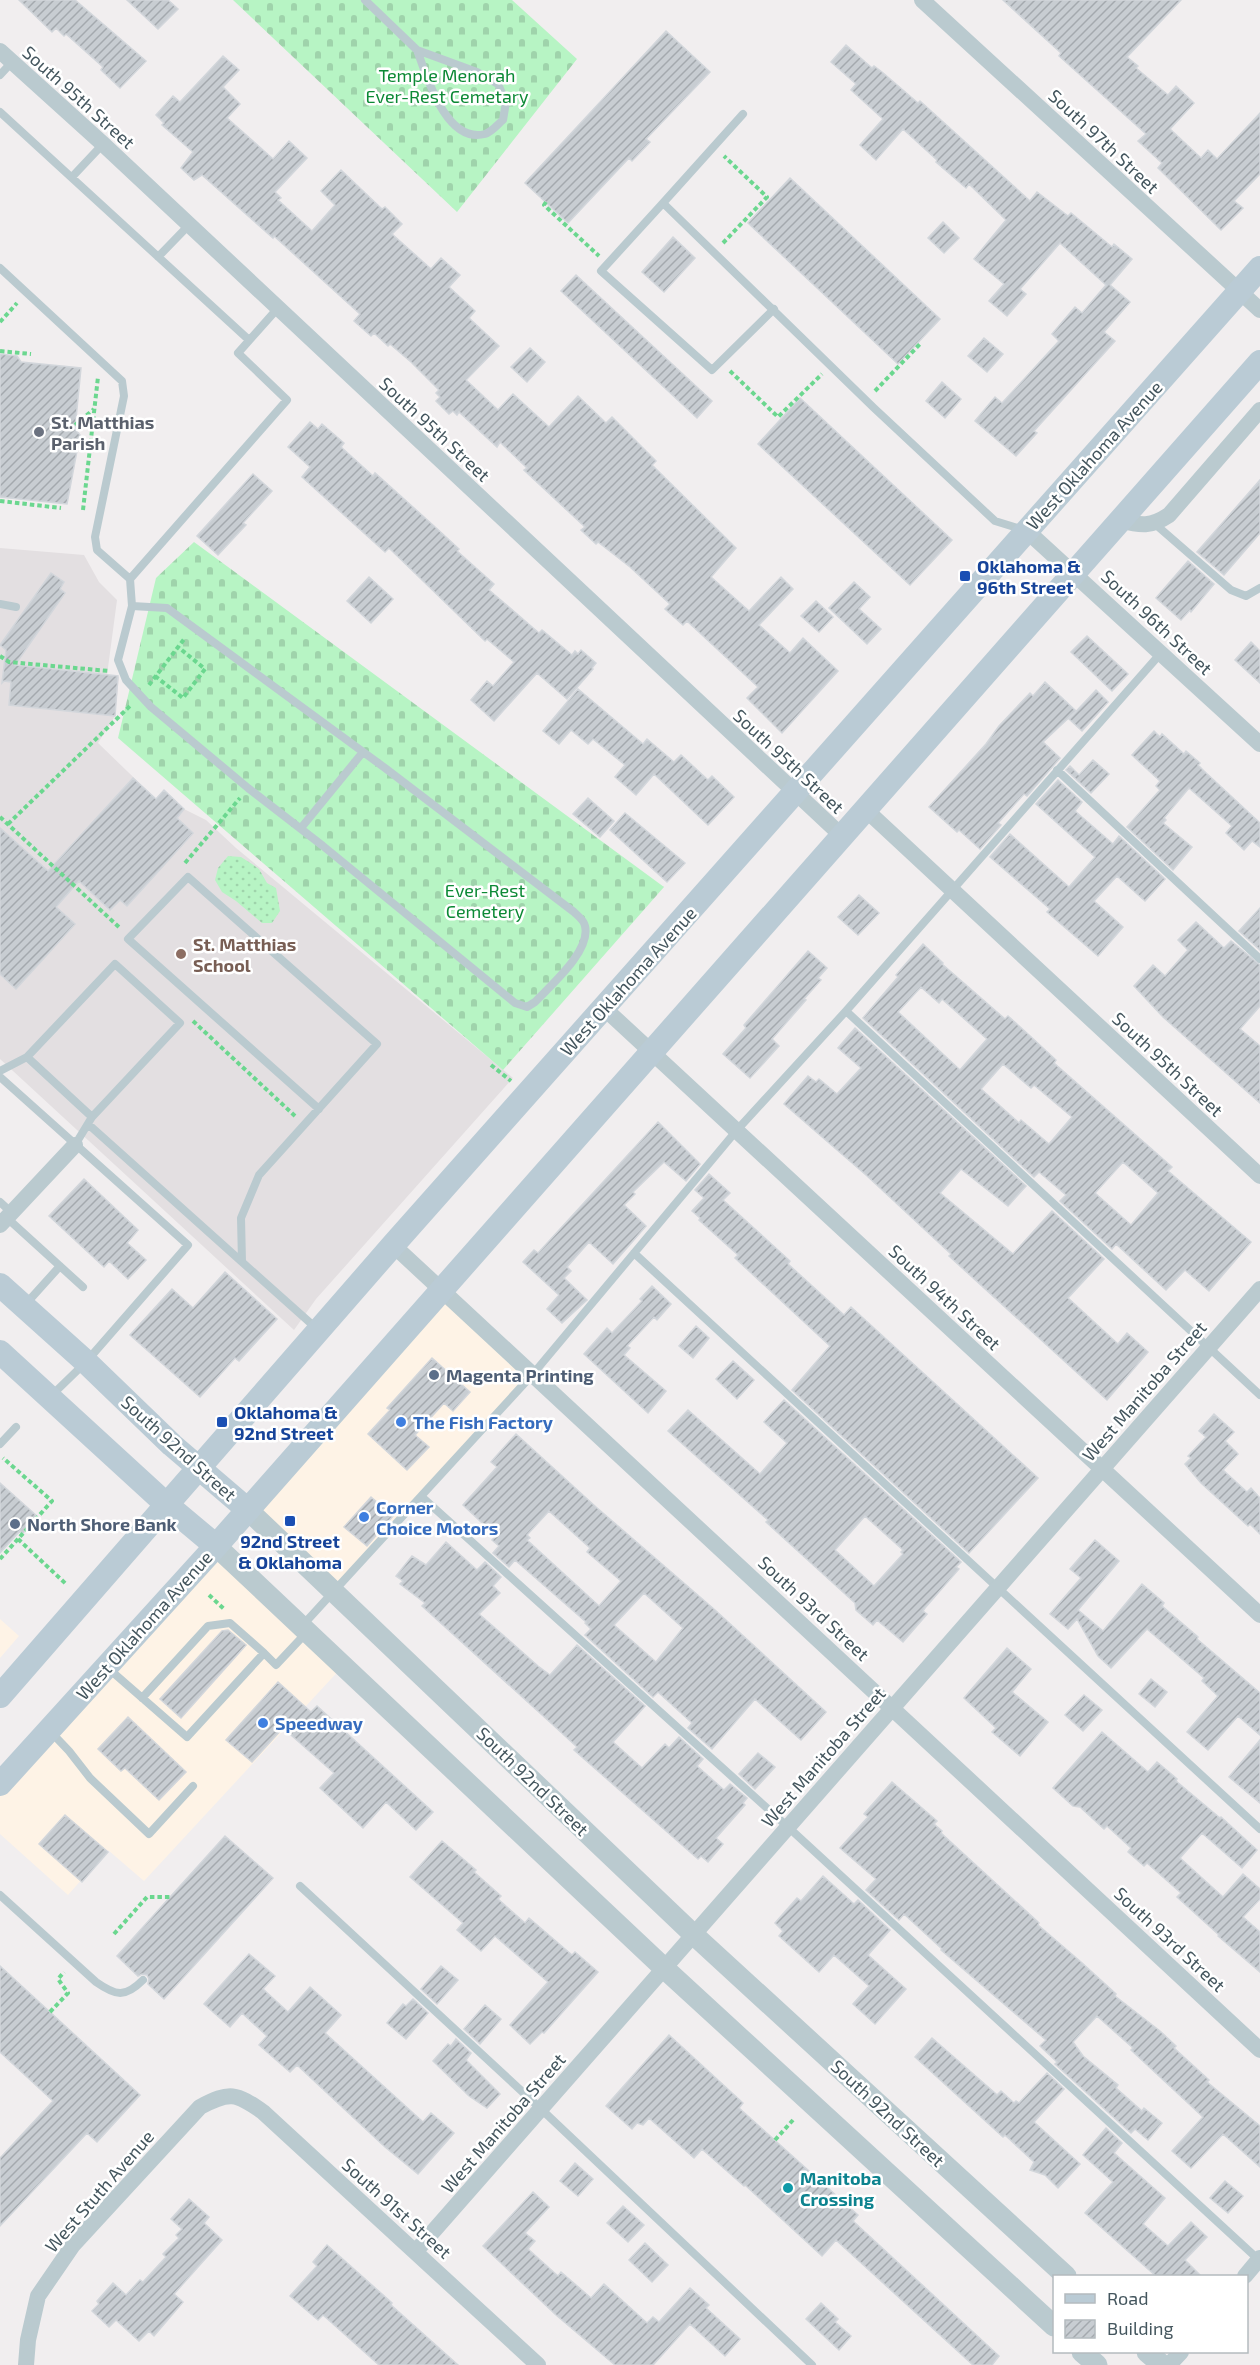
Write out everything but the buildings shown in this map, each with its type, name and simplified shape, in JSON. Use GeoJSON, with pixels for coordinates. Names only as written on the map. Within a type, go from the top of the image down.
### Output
{"type":"FeatureCollection","features":[{"type":"Feature","properties":{"kind":"main road","name":"West Oklahoma Avenue"},"geometry":{"type":"LineString","coordinates":[[0,1696],[393,1245],[1260,268]]}},
{"type":"Feature","properties":{"kind":"main road","name":"West Oklahoma Avenue"},"geometry":{"type":"LineString","coordinates":[[0,1784],[248,1510],[1260,362]]}},
{"type":"Feature","properties":{"kind":"main road","name":"South 92nd Street"},"geometry":{"type":"LineString","coordinates":[[0,1285],[86,1362],[172,1445],[248,1510]]}},
{"type":"Feature","properties":{"kind":"main road"},"geometry":{"type":"LineString","coordinates":[[0,1352],[166,1506],[216,1546]]}},
{"type":"Feature","properties":{"kind":"street","name":"South 97th Street"},"geometry":{"type":"LineString","coordinates":[[922,0],[1260,310]]}},
{"type":"Feature","properties":{"kind":"street","name":"South 95th Street"},"geometry":{"type":"LineString","coordinates":[[4,63],[103,144],[842,836]]}},
{"type":"Feature","properties":{"kind":"street"},"geometry":{"type":"LineString","coordinates":[[1120,520],[1137,525],[1155,524],[1169,515],[1260,410]]}},
{"type":"Feature","properties":{"kind":"street","name":"South 96th Street"},"geometry":{"type":"LineString","coordinates":[[1027,531],[1260,744]]}},
{"type":"Feature","properties":{"kind":"street","name":"South 95th Street"},"geometry":{"type":"LineString","coordinates":[[865,809],[1260,1176]]}},
{"type":"Feature","properties":{"kind":"street","name":"South 94th Street"},"geometry":{"type":"LineString","coordinates":[[604,1008],[1260,1615]]}},
{"type":"Feature","properties":{"kind":"street"},"geometry":{"type":"LineString","coordinates":[[5,1214],[75,1145]]}},
{"type":"Feature","properties":{"kind":"street","name":"South 93rd Street"},"geometry":{"type":"LineString","coordinates":[[393,1245],[442,1288],[1260,2050]]}},
{"type":"Feature","properties":{"kind":"street","name":"West Manitoba Street"},"geometry":{"type":"LineString","coordinates":[[416,2251],[1260,1289]]}},
{"type":"Feature","properties":{"kind":"street","name":"South 92nd Street"},"geometry":{"type":"LineString","coordinates":[[248,1510],[694,1935],[1064,2275]]}},
{"type":"Feature","properties":{"kind":"street"},"geometry":{"type":"LineString","coordinates":[[216,1546],[665,1969],[1053,2325]]}},
{"type":"Feature","properties":{"kind":"street","name":"South 91st Street"},"geometry":{"type":"LineString","coordinates":[[222,2095],[243,2098],[263,2112],[538,2365]]}},
{"type":"Feature","properties":{"kind":"street","name":"West Stuth Avenue"},"geometry":{"type":"LineString","coordinates":[[26,2365],[28,2340],[38,2296],[73,2245],[200,2107],[222,2095]]}},
{"type":"Feature","properties":{"kind":"street"},"geometry":{"type":"LineString","coordinates":[[1247,2275],[1260,2260]]}},
{"type":"Feature","properties":{"kind":"street"},"geometry":{"type":"LineString","coordinates":[[1083,2353],[1097,2365]]}},
{"type":"Feature","properties":{"kind":"street"},"geometry":{"type":"LineString","coordinates":[[1148,2353],[1162,2365]]}},
{"type":"Feature","properties":{"kind":"street"},"geometry":{"type":"LineString","coordinates":[[1169,2365],[1179,2353]]}},
{"type":"Feature","properties":{"kind":"lane"},"geometry":{"type":"LineString","coordinates":[[365,0],[417,50],[440,105],[455,127],[471,135],[487,134],[503,120],[506,102],[498,84],[477,72],[417,50]]}},
{"type":"Feature","properties":{"kind":"lane"},"geometry":{"type":"LineString","coordinates":[[0,112],[249,340]]}},
{"type":"Feature","properties":{"kind":"lane"},"geometry":{"type":"LineString","coordinates":[[743,114],[601,271],[712,370],[774,309]]}},
{"type":"Feature","properties":{"kind":"lane"},"geometry":{"type":"LineString","coordinates":[[72,177],[103,144]]}},
{"type":"Feature","properties":{"kind":"lane"},"geometry":{"type":"LineString","coordinates":[[663,203],[866,400],[995,521],[1027,531]]}},
{"type":"Feature","properties":{"kind":"lane"},"geometry":{"type":"LineString","coordinates":[[158,257],[189,225]]}},
{"type":"Feature","properties":{"kind":"lane"},"geometry":{"type":"LineString","coordinates":[[0,268],[122,381],[124,396],[95,537],[97,550],[130,579],[132,606],[118,660],[126,680],[151,706],[248,788],[301,828],[515,1003],[527,1007],[535,1002],[582,950],[586,934],[585,923],[574,912],[363,752],[167,608],[132,606]]}},
{"type":"Feature","properties":{"kind":"lane"},"geometry":{"type":"LineString","coordinates":[[130,579],[287,400],[238,353],[278,308]]}},
{"type":"Feature","properties":{"kind":"lane"},"geometry":{"type":"LineString","coordinates":[[1155,524],[1231,590],[1246,596],[1260,588]]}},
{"type":"Feature","properties":{"kind":"lane"},"geometry":{"type":"LineString","coordinates":[[0,604],[16,607]]}},
{"type":"Feature","properties":{"kind":"lane"},"geometry":{"type":"LineString","coordinates":[[142,1698],[208,1626],[230,1623],[276,1665],[335,1592],[532,1374],[737,1130],[846,1011],[1161,652]]}},
{"type":"Feature","properties":{"kind":"lane"},"geometry":{"type":"LineString","coordinates":[[301,828],[363,752]]}},
{"type":"Feature","properties":{"kind":"lane"},"geometry":{"type":"LineString","coordinates":[[1056,770],[1260,958]]}},
{"type":"Feature","properties":{"kind":"lane"},"geometry":{"type":"LineString","coordinates":[[242,1262],[241,1218],[259,1175],[319,1109],[377,1044],[188,877],[128,939],[319,1109]]}},
{"type":"Feature","properties":{"kind":"lane"},"geometry":{"type":"LineString","coordinates":[[0,1071],[27,1057],[115,964],[180,1023],[90,1120],[75,1145]]}},
{"type":"Feature","properties":{"kind":"lane"},"geometry":{"type":"LineString","coordinates":[[846,1011],[1260,1395]]}},
{"type":"Feature","properties":{"kind":"lane"},"geometry":{"type":"LineString","coordinates":[[27,1057],[90,1120],[242,1262],[319,1330]]}},
{"type":"Feature","properties":{"kind":"lane"},"geometry":{"type":"LineString","coordinates":[[0,1077],[188,1245],[86,1362],[49,1397]]}},
{"type":"Feature","properties":{"kind":"lane"},"geometry":{"type":"LineString","coordinates":[[5,1214],[83,1287]]}},
{"type":"Feature","properties":{"kind":"lane"},"geometry":{"type":"LineString","coordinates":[[634,1253],[1260,1829]]}},
{"type":"Feature","properties":{"kind":"lane"},"geometry":{"type":"LineString","coordinates":[[24,1306],[60,1266]]}},
{"type":"Feature","properties":{"kind":"lane"},"geometry":{"type":"LineString","coordinates":[[0,1444],[16,1427]]}},
{"type":"Feature","properties":{"kind":"lane"},"geometry":{"type":"LineString","coordinates":[[422,1497],[788,1827],[1260,2260]]}},
{"type":"Feature","properties":{"kind":"lane"},"geometry":{"type":"LineString","coordinates":[[106,1667],[187,1737],[264,1653]]}},
{"type":"Feature","properties":{"kind":"lane"},"geometry":{"type":"LineString","coordinates":[[49,1730],[90,1778],[149,1834],[194,1786]]}},
{"type":"Feature","properties":{"kind":"lane"},"geometry":{"type":"LineString","coordinates":[[300,1886],[542,2109],[812,2365]]}},
{"type":"Feature","properties":{"kind":"lane"},"geometry":{"type":"LineString","coordinates":[[0,1895],[111,1993],[122,1994],[133,1990],[143,1980]]}},
{"type":"Feature","properties":{"kind":"path"},"geometry":{"type":"LineString","coordinates":[[714,147],[767,197],[715,252]]}},
{"type":"Feature","properties":{"kind":"path"},"geometry":{"type":"LineString","coordinates":[[546,202],[544,205],[608,264]]}},
{"type":"Feature","properties":{"kind":"path"},"geometry":{"type":"LineString","coordinates":[[0,321],[17,302],[25,310]]}},
{"type":"Feature","properties":{"kind":"path"},"geometry":{"type":"LineString","coordinates":[[866,400],[920,344],[918,343]]}},
{"type":"Feature","properties":{"kind":"path"},"geometry":{"type":"LineString","coordinates":[[0,351],[31,354]]}},
{"type":"Feature","properties":{"kind":"path"},"geometry":{"type":"LineString","coordinates":[[720,362],[778,417],[831,365]]}},
{"type":"Feature","properties":{"kind":"path"},"geometry":{"type":"LineString","coordinates":[[83,510],[98,377],[90,370]]}},
{"type":"Feature","properties":{"kind":"path"},"geometry":{"type":"LineString","coordinates":[[75,425],[94,408]]}},
{"type":"Feature","properties":{"kind":"path"},"geometry":{"type":"LineString","coordinates":[[0,501],[61,508]]}},
{"type":"Feature","properties":{"kind":"path"},"geometry":{"type":"LineString","coordinates":[[8,824],[141,695],[193,627]]}},
{"type":"Feature","properties":{"kind":"path"},"geometry":{"type":"LineString","coordinates":[[156,676],[183,698],[205,669],[178,647]]}},
{"type":"Feature","properties":{"kind":"path"},"geometry":{"type":"LineString","coordinates":[[0,656],[9,662],[107,671],[122,670]]}},
{"type":"Feature","properties":{"kind":"path"},"geometry":{"type":"LineString","coordinates":[[184,864],[216,829],[248,788]]}},
{"type":"Feature","properties":{"kind":"path"},"geometry":{"type":"LineString","coordinates":[[0,817],[123,932]]}},
{"type":"Feature","properties":{"kind":"path"},"geometry":{"type":"LineString","coordinates":[[117,939],[129,925]]}},
{"type":"Feature","properties":{"kind":"path"},"geometry":{"type":"LineString","coordinates":[[185,1014],[304,1125]]}},
{"type":"Feature","properties":{"kind":"path"},"geometry":{"type":"LineString","coordinates":[[492,1065],[516,1085]]}},
{"type":"Feature","properties":{"kind":"path"},"geometry":{"type":"LineString","coordinates":[[0,1455],[52,1501],[0,1559]]}},
{"type":"Feature","properties":{"kind":"path"},"geometry":{"type":"LineString","coordinates":[[18,1539],[66,1584]]}},
{"type":"Feature","properties":{"kind":"path"},"geometry":{"type":"LineString","coordinates":[[114,1934],[147,1897],[170,1897]]}},
{"type":"Feature","properties":{"kind":"path"},"geometry":{"type":"LineString","coordinates":[[50,2012],[68,1993],[58,1979]]}},
{"type":"Feature","properties":{"kind":"path"},"geometry":{"type":"LineString","coordinates":[[775,2140],[793,2120]]}},
{"type":"Feature","properties":{"kind":"shaded area","name":"St. Matthias School"},"geometry":{"type":"Polygon","coordinates":[[[0,548],[84,555],[99,582],[117,600],[107,675],[119,677],[115,716],[98,743],[156,799],[164,790],[184,809],[206,820],[236,848],[513,1078],[316,1299],[294,1330],[0,1059],[0,548]]]}},
{"type":"Feature","properties":{"kind":"shaded area"},"geometry":{"type":"Polygon","coordinates":[[[442,1288],[533,1374],[335,1592],[248,1510],[442,1288]]]}},
{"type":"Feature","properties":{"kind":"shaded area"},"geometry":{"type":"Polygon","coordinates":[[[216,1546],[343,1666],[144,1881],[108,1850],[68,1895],[0,1834],[0,1784],[216,1546]]]}},
{"type":"Feature","properties":{"kind":"shaded area"},"geometry":{"type":"Polygon","coordinates":[[[0,1619],[19,1636],[0,1658],[0,1619]]]}},
{"type":"Feature","properties":{"kind":"green space","name":"Temple Menorah Ever-Rest Cemetary"},"geometry":{"type":"Polygon","coordinates":[[[233,0],[512,0],[577,59],[457,212],[233,0]]]}},
{"type":"Feature","properties":{"kind":"green space","name":"Ever-Rest Cemetery"},"geometry":{"type":"Polygon","coordinates":[[[194,542],[664,887],[503,1070],[118,738],[156,578],[194,542]]]}},
{"type":"Feature","properties":{"kind":"green space"},"geometry":{"type":"Polygon","coordinates":[[[228,856],[241,857],[252,864],[259,869],[267,883],[276,888],[280,911],[272,923],[262,923],[222,892],[215,880],[218,868],[228,856]]]}},
{"type":"Feature","properties":{"kind":"place","name":"St. Matthias Parish"},"geometry":{"type":"Point","coordinates":[39,432]}},
{"type":"Feature","properties":{"kind":"place","name":"Oklahoma & 96th Street"},"geometry":{"type":"Point","coordinates":[965,576]}},
{"type":"Feature","properties":{"kind":"place","name":"St. Matthias School"},"geometry":{"type":"Point","coordinates":[181,954]}},
{"type":"Feature","properties":{"kind":"place","name":"Magenta Printing"},"geometry":{"type":"Point","coordinates":[434,1375]}},
{"type":"Feature","properties":{"kind":"place","name":"Oklahoma & 92nd Street"},"geometry":{"type":"Point","coordinates":[222,1422]}},
{"type":"Feature","properties":{"kind":"place","name":"The Fish Factory"},"geometry":{"type":"Point","coordinates":[401,1422]}},
{"type":"Feature","properties":{"kind":"place","name":"Corner Choice Motors"},"geometry":{"type":"Point","coordinates":[364,1517]}},
{"type":"Feature","properties":{"kind":"place","name":"92nd Street & Oklahoma"},"geometry":{"type":"Point","coordinates":[290,1521]}},
{"type":"Feature","properties":{"kind":"place","name":"North Shore Bank"},"geometry":{"type":"Point","coordinates":[15,1524]}},
{"type":"Feature","properties":{"kind":"place","name":"Speedway"},"geometry":{"type":"Point","coordinates":[263,1723]}},
{"type":"Feature","properties":{"kind":"place","name":"Manitoba Crossing"},"geometry":{"type":"Point","coordinates":[788,2188]}}]}
